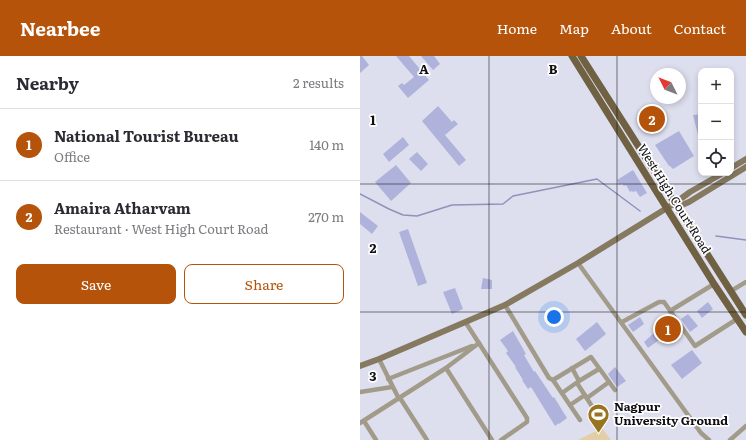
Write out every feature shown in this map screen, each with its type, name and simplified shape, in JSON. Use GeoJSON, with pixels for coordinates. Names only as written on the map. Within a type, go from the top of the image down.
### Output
{"type":"FeatureCollection","features":[{"type":"Feature","properties":{"kind":"main road","name":"West High Court Road"},"geometry":{"type":"LineString","coordinates":[[572,56],[714,284],[746,332]]}},
{"type":"Feature","properties":{"kind":"main road","name":"West High Court Road"},"geometry":{"type":"LineString","coordinates":[[581,56],[676,203],[746,316]]}},
{"type":"Feature","properties":{"kind":"main road"},"geometry":{"type":"LineString","coordinates":[[734,166],[746,159]]}},
{"type":"Feature","properties":{"kind":"main road"},"geometry":{"type":"LineString","coordinates":[[676,203],[682,205],[689,202],[746,167]]}},
{"type":"Feature","properties":{"kind":"main road"},"geometry":{"type":"LineString","coordinates":[[360,366],[466,323],[505,305],[578,263],[676,203],[685,195],[718,176]]}},
{"type":"Feature","properties":{"kind":"street"},"geometry":{"type":"LineString","coordinates":[[578,263],[622,322],[701,434],[709,440]]}},
{"type":"Feature","properties":{"kind":"street"},"geometry":{"type":"LineString","coordinates":[[731,291],[746,282]]}},
{"type":"Feature","properties":{"kind":"street"},"geometry":{"type":"LineString","coordinates":[[670,311],[714,284]]}},
{"type":"Feature","properties":{"kind":"street"},"geometry":{"type":"LineString","coordinates":[[622,322],[659,302],[664,302],[696,346],[737,319]]}},
{"type":"Feature","properties":{"kind":"street"},"geometry":{"type":"LineString","coordinates":[[505,305],[549,378],[553,380],[580,420]]}},
{"type":"Feature","properties":{"kind":"street"},"geometry":{"type":"LineString","coordinates":[[466,323],[478,344],[527,418],[527,422],[501,440]]}},
{"type":"Feature","properties":{"kind":"street"},"geometry":{"type":"LineString","coordinates":[[376,440],[362,422],[446,368],[478,344]]}},
{"type":"Feature","properties":{"kind":"street"},"geometry":{"type":"LineString","coordinates":[[388,379],[478,344]]}},
{"type":"Feature","properties":{"kind":"street"},"geometry":{"type":"LineString","coordinates":[[553,380],[591,357],[615,390]]}},
{"type":"Feature","properties":{"kind":"street"},"geometry":{"type":"LineString","coordinates":[[378,359],[392,387],[427,440]]}},
{"type":"Feature","properties":{"kind":"street"},"geometry":{"type":"LineString","coordinates":[[446,368],[492,440]]}},
{"type":"Feature","properties":{"kind":"street"},"geometry":{"type":"LineString","coordinates":[[572,368],[586,397],[595,411]]}},
{"type":"Feature","properties":{"kind":"street"},"geometry":{"type":"LineString","coordinates":[[562,393],[599,369]]}},
{"type":"Feature","properties":{"kind":"street"},"geometry":{"type":"LineString","coordinates":[[570,405],[586,397],[609,382]]}},
{"type":"Feature","properties":{"kind":"street"},"geometry":{"type":"LineString","coordinates":[[360,392],[392,387]]}},
{"type":"Feature","properties":{"kind":"street"},"geometry":{"type":"LineString","coordinates":[[730,440],[746,426]]}},
{"type":"Feature","properties":{"kind":"shaded area","name":"Nagpur University Ground"},"geometry":{"type":"Polygon","coordinates":[[[602,428],[611,440],[578,440],[602,428]]]}},
{"type":"Feature","properties":{"kind":"building"},"geometry":{"type":"Polygon","coordinates":[[[360,56],[362,56],[369,65],[360,73],[360,56]]]}},
{"type":"Feature","properties":{"kind":"building"},"geometry":{"type":"Polygon","coordinates":[[[396,56],[409,56],[429,80],[408,98],[398,86],[402,83],[404,85],[414,77],[396,56]]]}},
{"type":"Feature","properties":{"kind":"building"},"geometry":{"type":"Polygon","coordinates":[[[421,56],[434,56],[440,64],[433,70],[421,56]]]}},
{"type":"Feature","properties":{"kind":"building"},"geometry":{"type":"Polygon","coordinates":[[[438,106],[452,122],[454,120],[458,124],[445,135],[466,160],[459,166],[422,121],[438,106]]]}},
{"type":"Feature","properties":{"kind":"building"},"geometry":{"type":"Polygon","coordinates":[[[698,114],[698,135],[693,115],[698,114]]]}},
{"type":"Feature","properties":{"kind":"building"},"geometry":{"type":"Polygon","coordinates":[[[679,131],[694,156],[673,169],[669,166],[655,145],[679,131]]]}},
{"type":"Feature","properties":{"kind":"building"},"geometry":{"type":"Polygon","coordinates":[[[403,137],[409,145],[389,162],[383,154],[403,137]]]}},
{"type":"Feature","properties":{"kind":"building"},"geometry":{"type":"Polygon","coordinates":[[[417,152],[428,164],[421,171],[409,159],[417,152]]]}},
{"type":"Feature","properties":{"kind":"building"},"geometry":{"type":"Polygon","coordinates":[[[396,165],[411,183],[391,201],[375,182],[396,165]]]}},
{"type":"Feature","properties":{"kind":"building"},"geometry":{"type":"Polygon","coordinates":[[[633,170],[647,193],[640,197],[636,191],[630,192],[626,185],[619,185],[617,180],[633,170]]]}},
{"type":"Feature","properties":{"kind":"building"},"geometry":{"type":"Polygon","coordinates":[[[360,212],[378,226],[372,234],[360,224],[360,212]]]}},
{"type":"Feature","properties":{"kind":"building"},"geometry":{"type":"Polygon","coordinates":[[[408,229],[427,283],[418,286],[399,232],[408,229]]]}},
{"type":"Feature","properties":{"kind":"building"},"geometry":{"type":"Polygon","coordinates":[[[483,278],[492,280],[492,289],[481,289],[483,278]]]}},
{"type":"Feature","properties":{"kind":"building"},"geometry":{"type":"Polygon","coordinates":[[[455,288],[463,309],[452,314],[443,292],[455,288]]]}},
{"type":"Feature","properties":{"kind":"building"},"geometry":{"type":"Polygon","coordinates":[[[708,302],[713,309],[702,318],[697,311],[708,302]]]}},
{"type":"Feature","properties":{"kind":"building"},"geometry":{"type":"Polygon","coordinates":[[[688,314],[698,326],[690,332],[681,319],[688,314]]]}},
{"type":"Feature","properties":{"kind":"building"},"geometry":{"type":"Polygon","coordinates":[[[640,317],[644,324],[633,332],[628,325],[640,317]]]}},
{"type":"Feature","properties":{"kind":"building"},"geometry":{"type":"Polygon","coordinates":[[[597,322],[606,334],[585,351],[576,339],[597,322]]]}},
{"type":"Feature","properties":{"kind":"building"},"geometry":{"type":"Polygon","coordinates":[[[513,331],[534,372],[535,371],[553,398],[554,397],[567,418],[555,426],[531,387],[528,389],[522,380],[516,367],[506,353],[508,351],[500,340],[513,331]]]}},
{"type":"Feature","properties":{"kind":"building"},"geometry":{"type":"Polygon","coordinates":[[[654,333],[659,340],[648,348],[644,342],[654,333]]]}},
{"type":"Feature","properties":{"kind":"building"},"geometry":{"type":"Polygon","coordinates":[[[692,350],[702,363],[682,379],[671,365],[692,350]]]}},
{"type":"Feature","properties":{"kind":"building"},"geometry":{"type":"Polygon","coordinates":[[[615,367],[626,381],[617,387],[608,374],[615,367]]]}},
{"type":"Feature","properties":{"kind":"waterway"},"geometry":{"type":"LineString","coordinates":[[360,194],[403,215],[417,216],[452,205],[503,204],[513,196],[597,179],[640,211]]}},
{"type":"Feature","properties":{"kind":"waterway"},"geometry":{"type":"LineString","coordinates":[[716,236],[746,240]]}},
{"type":"Feature","properties":{"kind":"place","name":"Amaira Atharvam"},"geometry":{"type":"Point","coordinates":[652,119]}},
{"type":"Feature","properties":{"kind":"place","name":"National Tourist Bureau"},"geometry":{"type":"Point","coordinates":[668,329]}},
{"type":"Feature","properties":{"kind":"place","name":"Nagpur University Ground"},"geometry":{"type":"Point","coordinates":[598,434]}}]}
